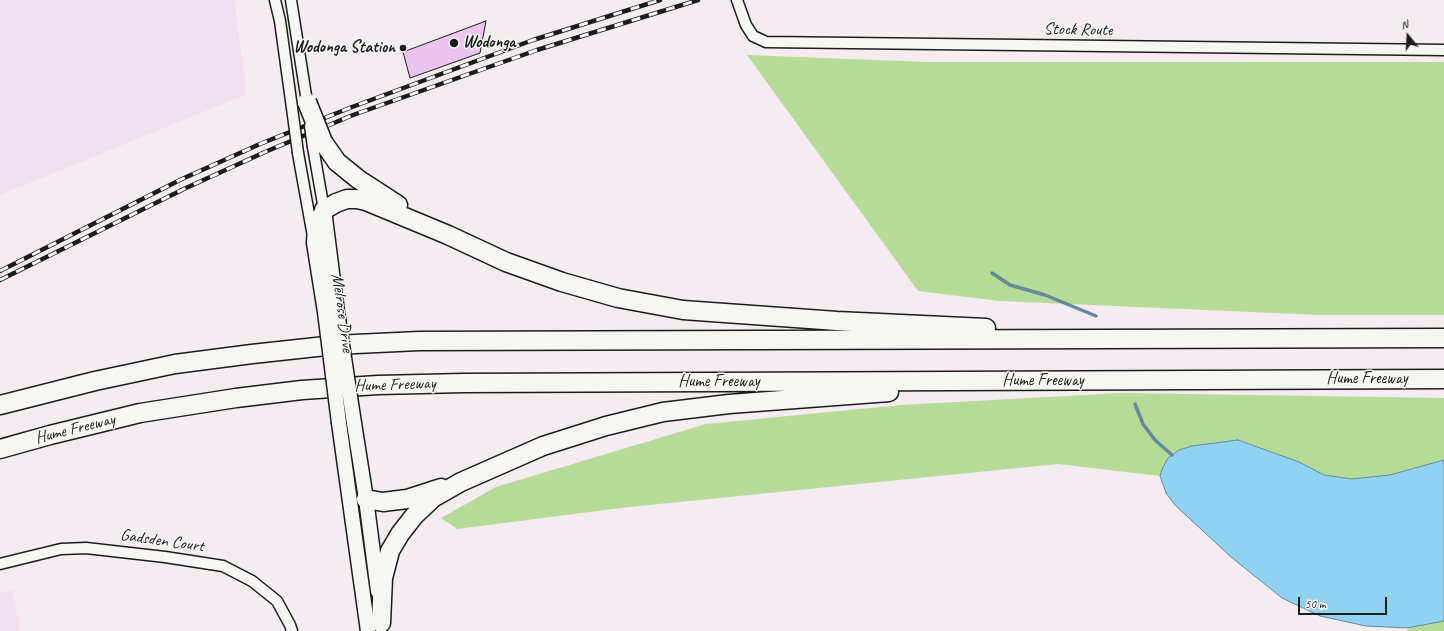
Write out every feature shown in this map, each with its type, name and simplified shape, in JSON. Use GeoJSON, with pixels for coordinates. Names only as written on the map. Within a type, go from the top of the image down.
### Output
{"type":"FeatureCollection","features":[{"type":"Feature","properties":{"kind":"highway"},"geometry":{"type":"LineString","coordinates":[[300,105],[318,144],[337,162],[358,179],[448,235]]}},
{"type":"Feature","properties":{"kind":"highway"},"geometry":{"type":"LineString","coordinates":[[324,210],[344,200],[362,200],[448,235],[506,262],[562,282],[618,298],[682,310],[837,321],[1216,339]]}},
{"type":"Feature","properties":{"kind":"highway"},"geometry":{"type":"LineString","coordinates":[[0,405],[95,380],[175,364],[305,348],[419,340],[1444,338]]}},
{"type":"Feature","properties":{"kind":"highway","name":"Hume Freeway"},"geometry":{"type":"LineString","coordinates":[[0,449],[140,413],[236,398],[302,390],[378,385],[464,383],[1444,379]]}},
{"type":"Feature","properties":{"kind":"highway"},"geometry":{"type":"LineString","coordinates":[[366,500],[383,502],[407,499],[461,482],[543,446],[606,426],[663,412],[729,404],[887,393],[922,382]]}},
{"type":"Feature","properties":{"kind":"highway"},"geometry":{"type":"LineString","coordinates":[[378,628],[383,578],[390,551],[400,534],[414,516],[434,498],[461,482]]}},
{"type":"Feature","properties":{"kind":"main road"},"geometry":{"type":"LineString","coordinates":[[314,243],[315,226],[318,217],[324,210]]}},
{"type":"Feature","properties":{"kind":"main road","name":"Melrose Drive"},"geometry":{"type":"LineString","coordinates":[[324,210],[339,423],[347,475],[378,628]]}},
{"type":"Feature","properties":{"kind":"main road","name":"Melrose Drive"},"geometry":{"type":"LineString","coordinates":[[314,243],[331,312],[354,423],[366,500],[378,628]]}},
{"type":"Feature","properties":{"kind":"main road"},"geometry":{"type":"LineString","coordinates":[[347,475],[355,491],[366,500]]}},
{"type":"Feature","properties":{"kind":"street","name":"Melrose Drive"},"geometry":{"type":"LineString","coordinates":[[275,0],[300,105]]}},
{"type":"Feature","properties":{"kind":"street","name":"Melrose Drive"},"geometry":{"type":"LineString","coordinates":[[291,0],[300,105],[298,153],[314,243]]}},
{"type":"Feature","properties":{"kind":"street","name":"Stock Route"},"geometry":{"type":"LineString","coordinates":[[737,0],[746,25],[753,36],[766,42],[1444,50]]}},
{"type":"Feature","properties":{"kind":"street","name":"Melrose Drive"},"geometry":{"type":"LineString","coordinates":[[318,144],[324,210]]}},
{"type":"Feature","properties":{"kind":"street","name":"Gadsden Court"},"geometry":{"type":"LineString","coordinates":[[0,564],[61,549],[86,548],[223,566],[252,581],[277,600],[292,631]]}},
{"type":"Feature","properties":{"kind":"shaded area"},"geometry":{"type":"Polygon","coordinates":[[[0,0],[234,0],[247,94],[0,195],[0,0]]]}},
{"type":"Feature","properties":{"kind":"shaded area"},"geometry":{"type":"Polygon","coordinates":[[[13,590],[20,631],[0,631],[0,593],[13,590]]]}},
{"type":"Feature","properties":{"kind":"green space"},"geometry":{"type":"Polygon","coordinates":[[[747,55],[927,62],[1444,62],[1444,315],[1320,315],[1000,301],[918,291],[747,55]]]}},
{"type":"Feature","properties":{"kind":"green space"},"geometry":{"type":"Polygon","coordinates":[[[1122,393],[1444,398],[1444,460],[1390,475],[1352,479],[1324,475],[1299,462],[1238,440],[1192,446],[1179,450],[1168,458],[1160,476],[1058,464],[629,507],[457,529],[441,518],[496,487],[706,424],[901,405],[1122,393]]]}},
{"type":"Feature","properties":{"kind":"green space"},"geometry":{"type":"Polygon","coordinates":[[[1444,621],[1444,631],[1406,631],[1409,628],[1444,621]]]}},
{"type":"Feature","properties":{"kind":"water"},"geometry":{"type":"Polygon","coordinates":[[[1238,440],[1299,462],[1324,475],[1352,479],[1390,475],[1444,460],[1444,621],[1407,628],[1366,626],[1320,616],[1282,598],[1231,557],[1175,505],[1166,493],[1160,476],[1168,458],[1179,450],[1192,446],[1238,440]]]}},
{"type":"Feature","properties":{"kind":"building","name":"Wodonga"},"geometry":{"type":"Polygon","coordinates":[[[486,21],[480,53],[410,78],[403,52],[486,21]]]}},
{"type":"Feature","properties":{"kind":"waterway"},"geometry":{"type":"LineString","coordinates":[[992,273],[1010,285],[1045,295],[1096,316]]}},
{"type":"Feature","properties":{"kind":"waterway"},"geometry":{"type":"LineString","coordinates":[[1135,404],[1143,424],[1155,440],[1172,455]]}},
{"type":"Feature","properties":{"kind":"railway"},"geometry":{"type":"LineString","coordinates":[[0,271],[182,179],[260,144],[352,107],[533,40],[660,0]]}},
{"type":"Feature","properties":{"kind":"railway"},"geometry":{"type":"LineString","coordinates":[[0,280],[186,188],[265,152],[353,115],[537,50],[698,0]]}},
{"type":"Feature","properties":{"kind":"place","name":"Wodonga"},"geometry":{"type":"Point","coordinates":[454,43]}},
{"type":"Feature","properties":{"kind":"place","name":"Wodonga Station"},"geometry":{"type":"Point","coordinates":[403,48]}}]}
